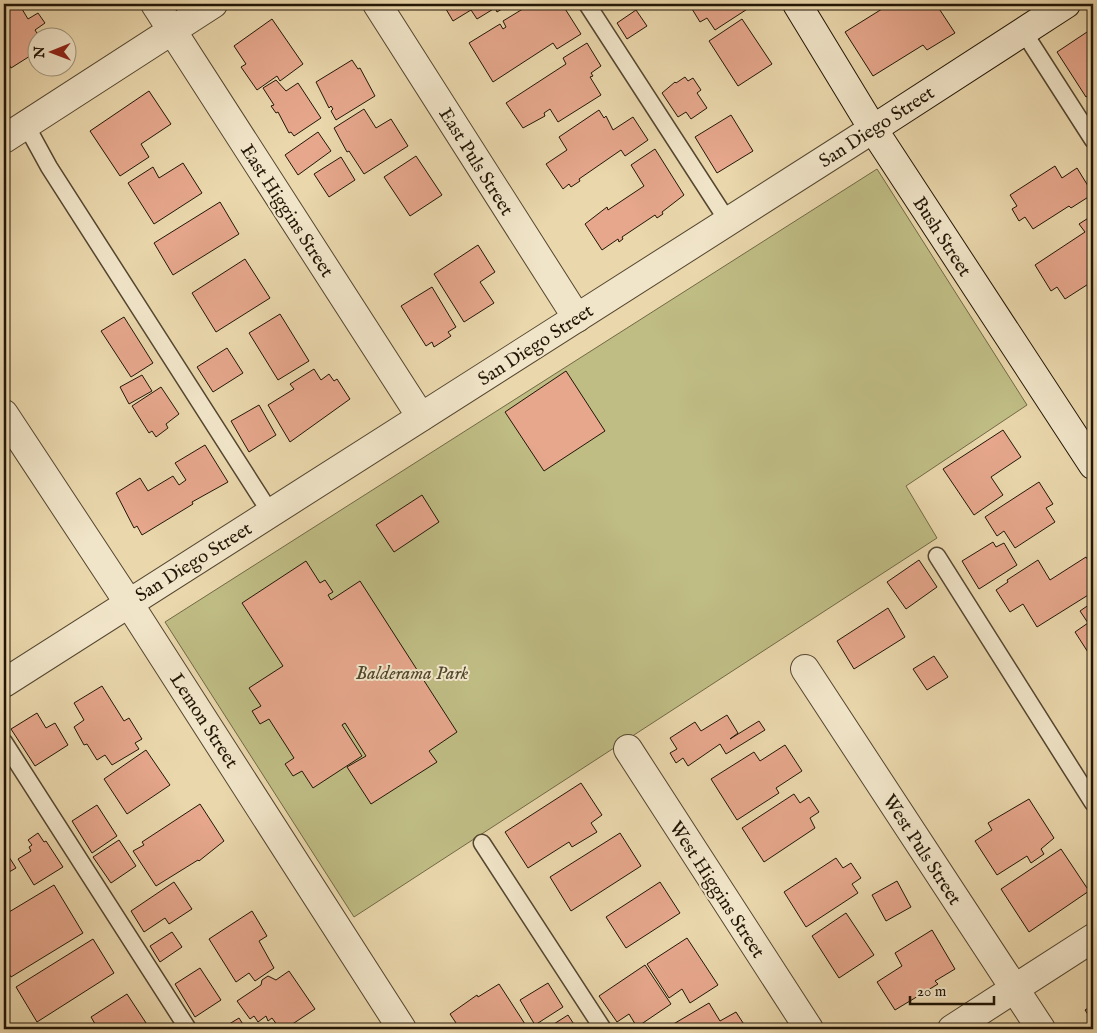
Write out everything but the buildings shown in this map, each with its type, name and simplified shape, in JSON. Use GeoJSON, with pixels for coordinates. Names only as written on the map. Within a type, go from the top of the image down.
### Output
{"type":"FeatureCollection","features":[{"type":"Feature","properties":{"kind":"street","name":"East Higgins Street"},"geometry":{"type":"LineString","coordinates":[[155,4],[421,417]]}},
{"type":"Feature","properties":{"kind":"street"},"geometry":{"type":"LineString","coordinates":[[15,132],[213,4]]}},
{"type":"Feature","properties":{"kind":"street","name":"East Puls Street"},"geometry":{"type":"LineString","coordinates":[[377,4],[577,318]]}},
{"type":"Feature","properties":{"kind":"street","name":"Bush Street"},"geometry":{"type":"LineString","coordinates":[[797,4],[873,129],[1093,465]]}},
{"type":"Feature","properties":{"kind":"street","name":"San Diego Street"},"geometry":{"type":"LineString","coordinates":[[4,683],[1066,4]]}},
{"type":"Feature","properties":{"kind":"street","name":"Lemon Street"},"geometry":{"type":"LineString","coordinates":[[4,414],[128,602],[402,1029]]}},
{"type":"Feature","properties":{"kind":"street","name":"West Puls Street"},"geometry":{"type":"LineString","coordinates":[[805,669],[1041,1029]]}},
{"type":"Feature","properties":{"kind":"street","name":"West Higgins Street"},"geometry":{"type":"LineString","coordinates":[[628,749],[809,1029]]}},
{"type":"Feature","properties":{"kind":"street"},"geometry":{"type":"LineString","coordinates":[[952,1029],[1093,938]]}},
{"type":"Feature","properties":{"kind":"lane"},"geometry":{"type":"LineString","coordinates":[[587,4],[727,220]]}},
{"type":"Feature","properties":{"kind":"lane"},"geometry":{"type":"LineString","coordinates":[[1023,31],[1093,140]]}},
{"type":"Feature","properties":{"kind":"lane"},"geometry":{"type":"LineString","coordinates":[[15,132],[50,167],[270,512]]}},
{"type":"Feature","properties":{"kind":"lane"},"geometry":{"type":"LineString","coordinates":[[937,556],[1093,803]]}},
{"type":"Feature","properties":{"kind":"lane"},"geometry":{"type":"LineString","coordinates":[[4,742],[188,1029]]}},
{"type":"Feature","properties":{"kind":"lane"},"geometry":{"type":"LineString","coordinates":[[482,843],[603,1029]]}},
{"type":"Feature","properties":{"kind":"green space","name":"Balderama Park"},"geometry":{"type":"Polygon","coordinates":[[[877,169],[1027,405],[906,486],[937,538],[354,917],[165,622],[877,169]]]}}]}
